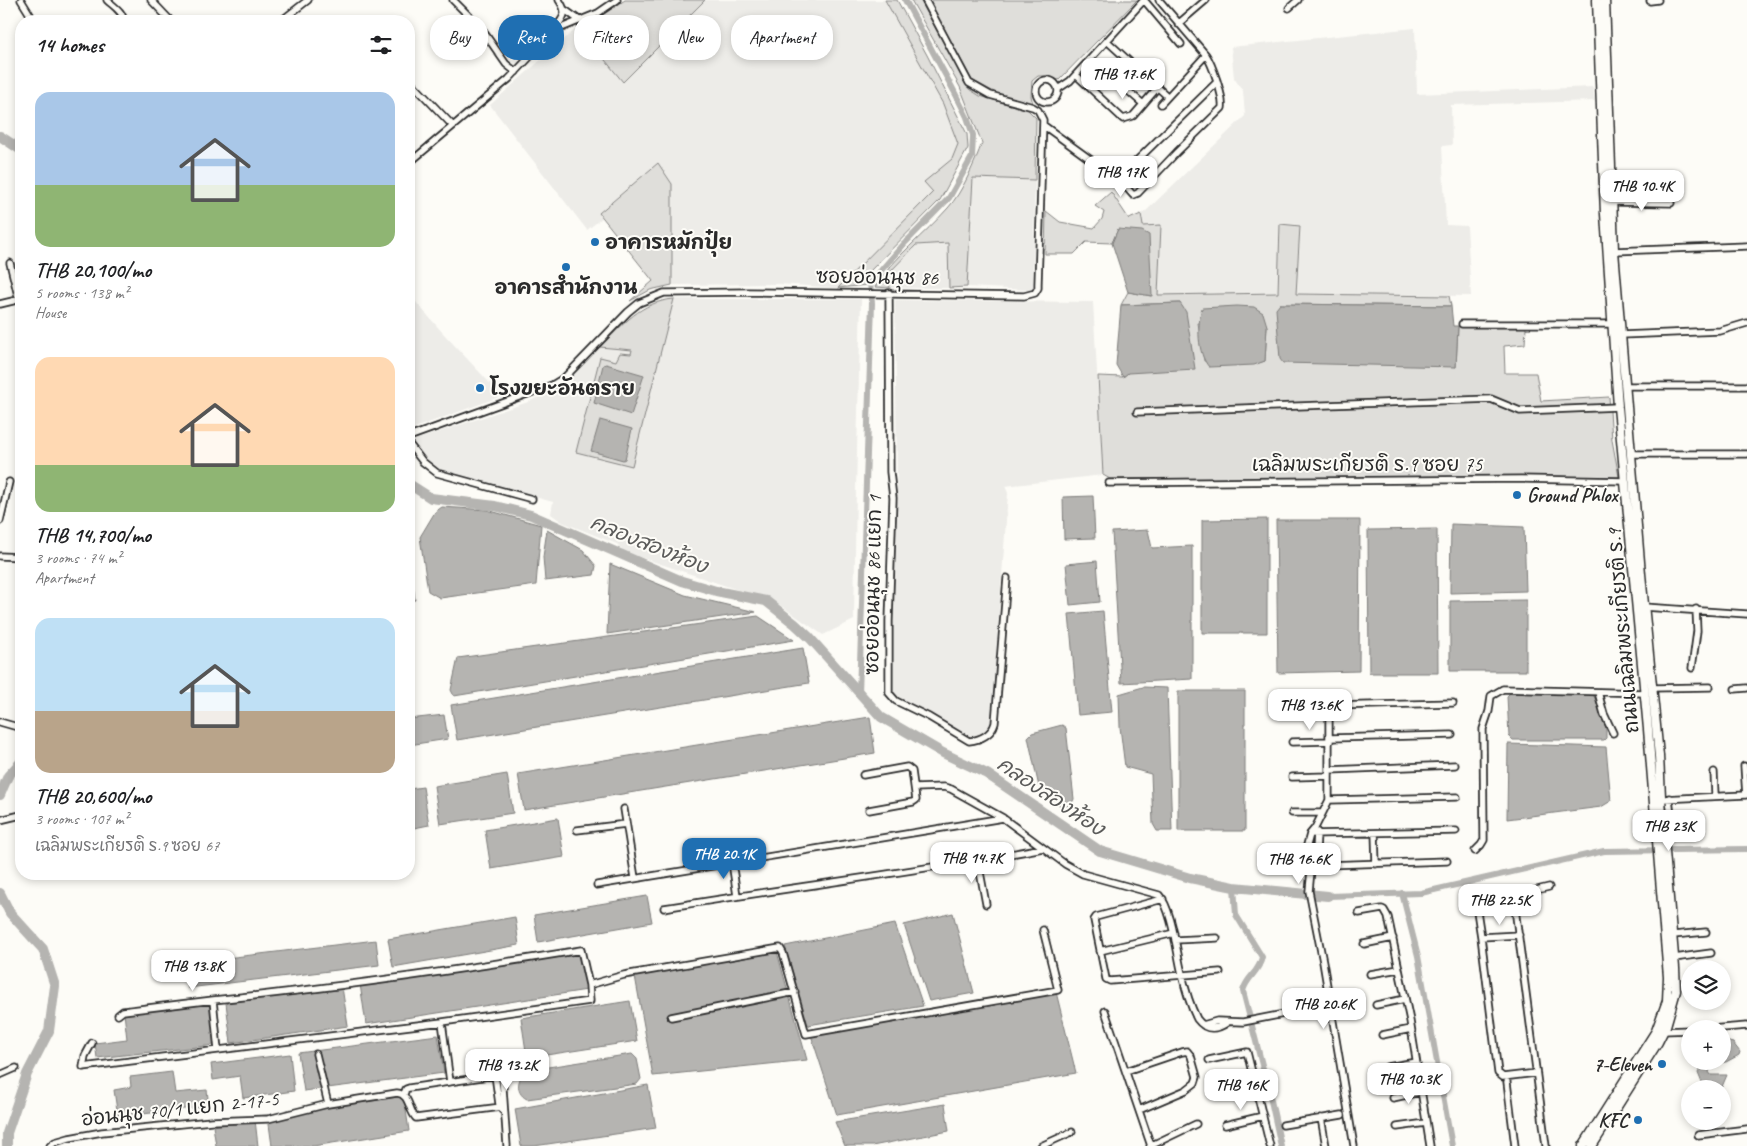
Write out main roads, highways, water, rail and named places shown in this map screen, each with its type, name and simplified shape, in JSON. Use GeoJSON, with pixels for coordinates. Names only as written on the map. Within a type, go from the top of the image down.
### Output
{"type":"FeatureCollection","features":[{"type":"Feature","properties":{"kind":"main road","name":"ถนนเฉลิมพระเกียรติ ร.9"},"geometry":{"type":"LineString","coordinates":[[1592,1146],[1654,1050],[1667,1001],[1668,977],[1665,887],[1659,818],[1644,692],[1618,408],[1605,214],[1597,0]]}},
{"type":"Feature","properties":{"kind":"main road","name":"ถนนเฉลิมพระเกียรติ ร.9"},"geometry":{"type":"LineString","coordinates":[[1605,0],[1614,251],[1644,607],[1666,798],[1659,818]]}},
{"type":"Feature","properties":{"kind":"main road","name":"ถนนเฉลิมพระเกียรติ ร.9"},"geometry":{"type":"LineString","coordinates":[[1583,1146],[1660,1031],[1676,992],[1673,935],[1665,887]]}},
{"type":"Feature","properties":{"kind":"water"},"geometry":{"type":"Polygon","coordinates":[[[1118,229],[1142,231],[1149,235],[1152,296],[1128,292],[1112,243],[1118,229]]]}},
{"type":"Feature","properties":{"kind":"water"},"geometry":{"type":"Polygon","coordinates":[[[1180,303],[1186,312],[1195,369],[1128,373],[1123,377],[1116,365],[1121,305],[1180,303]]]}},
{"type":"Feature","properties":{"kind":"water"},"geometry":{"type":"Polygon","coordinates":[[[1280,304],[1451,306],[1453,326],[1458,326],[1456,367],[1283,363],[1280,359],[1276,309],[1280,304]]]}},
{"type":"Feature","properties":{"kind":"water"},"geometry":{"type":"Polygon","coordinates":[[[1254,307],[1263,313],[1267,326],[1265,361],[1254,365],[1209,367],[1202,354],[1199,339],[1199,322],[1202,308],[1254,307]]]}},
{"type":"Feature","properties":{"kind":"water"},"geometry":{"type":"Polygon","coordinates":[[[606,364],[644,375],[631,415],[594,403],[603,365],[606,364]]]}},
{"type":"Feature","properties":{"kind":"water"},"geometry":{"type":"Polygon","coordinates":[[[600,420],[632,429],[625,459],[591,451],[600,420]]]}},
{"type":"Feature","properties":{"kind":"water"},"geometry":{"type":"Polygon","coordinates":[[[1093,496],[1095,538],[1064,539],[1063,497],[1093,496]]]}},
{"type":"Feature","properties":{"kind":"water"},"geometry":{"type":"Polygon","coordinates":[[[442,507],[487,510],[541,525],[536,585],[440,598],[428,591],[420,537],[435,512],[442,507]]]}},
{"type":"Feature","properties":{"kind":"water"},"geometry":{"type":"Polygon","coordinates":[[[1267,519],[1267,633],[1202,633],[1202,520],[1267,519]]]}},
{"type":"Feature","properties":{"kind":"water"},"geometry":{"type":"Polygon","coordinates":[[[1276,520],[1360,520],[1359,671],[1278,673],[1276,520]]]}},
{"type":"Feature","properties":{"kind":"water"},"geometry":{"type":"Polygon","coordinates":[[[1451,524],[1524,527],[1526,591],[1450,593],[1451,524]]]}},
{"type":"Feature","properties":{"kind":"water"},"geometry":{"type":"Polygon","coordinates":[[[1437,529],[1438,673],[1369,673],[1368,530],[1437,529]]]}},
{"type":"Feature","properties":{"kind":"water"},"geometry":{"type":"Polygon","coordinates":[[[547,530],[583,550],[596,566],[594,575],[545,581],[543,557],[547,530]]]}},
{"type":"Feature","properties":{"kind":"water"},"geometry":{"type":"Polygon","coordinates":[[[1148,530],[1152,548],[1192,546],[1192,679],[1121,683],[1112,532],[1148,530]]]}},
{"type":"Feature","properties":{"kind":"water"},"geometry":{"type":"Polygon","coordinates":[[[1097,561],[1100,602],[1070,605],[1066,564],[1097,561]]]}},
{"type":"Feature","properties":{"kind":"water"},"geometry":{"type":"Polygon","coordinates":[[[610,564],[685,595],[756,612],[607,634],[610,564]]]}},
{"type":"Feature","properties":{"kind":"water"},"geometry":{"type":"Polygon","coordinates":[[[1526,600],[1526,671],[1450,671],[1450,601],[1526,600]]]}},
{"type":"Feature","properties":{"kind":"water"},"geometry":{"type":"Polygon","coordinates":[[[1103,611],[1112,712],[1078,715],[1069,614],[1103,611]]]}},
{"type":"Feature","properties":{"kind":"water"},"geometry":{"type":"Polygon","coordinates":[[[758,616],[794,640],[454,696],[451,690],[458,658],[758,616]]]}},
{"type":"Feature","properties":{"kind":"water"},"geometry":{"type":"Polygon","coordinates":[[[803,648],[809,683],[457,740],[451,705],[803,648]]]}},
{"type":"Feature","properties":{"kind":"water"},"geometry":{"type":"Polygon","coordinates":[[[1143,687],[1167,688],[1172,831],[1157,831],[1153,824],[1151,774],[1125,767],[1120,727],[1119,694],[1143,687]]]}},
{"type":"Feature","properties":{"kind":"water"},"geometry":{"type":"Polygon","coordinates":[[[1178,691],[1245,691],[1245,831],[1178,831],[1178,691]]]}},
{"type":"Feature","properties":{"kind":"water"},"geometry":{"type":"Polygon","coordinates":[[[1510,693],[1591,694],[1594,696],[1606,726],[1606,738],[1604,740],[1513,740],[1509,736],[1507,696],[1510,693]]]}},
{"type":"Feature","properties":{"kind":"water"},"geometry":{"type":"Polygon","coordinates":[[[444,715],[448,739],[415,744],[415,718],[444,715]]]}},
{"type":"Feature","properties":{"kind":"water"},"geometry":{"type":"Polygon","coordinates":[[[870,717],[875,753],[524,810],[518,774],[870,717]]]}},
{"type":"Feature","properties":{"kind":"water"},"geometry":{"type":"Polygon","coordinates":[[[1062,725],[1066,728],[1074,799],[1071,805],[1065,809],[1039,787],[1028,737],[1032,733],[1062,725]]]}},
{"type":"Feature","properties":{"kind":"water"},"geometry":{"type":"Polygon","coordinates":[[[1508,744],[1606,747],[1611,801],[1601,807],[1507,819],[1508,744]]]}},
{"type":"Feature","properties":{"kind":"water"},"geometry":{"type":"Polygon","coordinates":[[[507,774],[513,813],[440,824],[434,786],[507,774]]]}},
{"type":"Feature","properties":{"kind":"water"},"geometry":{"type":"Polygon","coordinates":[[[423,787],[429,825],[415,828],[415,788],[423,787]]]}},
{"type":"Feature","properties":{"kind":"water"},"geometry":{"type":"Polygon","coordinates":[[[558,818],[564,857],[491,869],[485,830],[558,818]]]}},
{"type":"Feature","properties":{"kind":"water"},"geometry":{"type":"Polygon","coordinates":[[[647,896],[652,922],[538,942],[534,915],[647,896]]]}},
{"type":"Feature","properties":{"kind":"water"},"geometry":{"type":"Polygon","coordinates":[[[953,913],[974,993],[929,1001],[904,925],[953,913]]]}},
{"type":"Feature","properties":{"kind":"water"},"geometry":{"type":"Polygon","coordinates":[[[515,917],[519,945],[393,967],[388,939],[515,917]]]}},
{"type":"Feature","properties":{"kind":"water"},"geometry":{"type":"Polygon","coordinates":[[[895,924],[923,1006],[808,1025],[785,946],[895,924]]]}},
{"type":"Feature","properties":{"kind":"water"},"geometry":{"type":"Polygon","coordinates":[[[376,940],[379,965],[188,988],[185,963],[376,940]]]}},
{"type":"Feature","properties":{"kind":"water"},"geometry":{"type":"Polygon","coordinates":[[[581,950],[587,990],[366,1024],[360,984],[581,950]]]}},
{"type":"Feature","properties":{"kind":"water"},"geometry":{"type":"Polygon","coordinates":[[[777,952],[807,1060],[653,1076],[635,976],[777,952]]]}},
{"type":"Feature","properties":{"kind":"water"},"geometry":{"type":"Polygon","coordinates":[[[342,987],[348,1026],[231,1043],[226,1003],[342,987]]]}},
{"type":"Feature","properties":{"kind":"water"},"geometry":{"type":"Polygon","coordinates":[[[1056,992],[1076,1073],[837,1115],[811,1035],[1056,992]]]}},
{"type":"Feature","properties":{"kind":"water"},"geometry":{"type":"Polygon","coordinates":[[[630,1001],[637,1041],[527,1058],[521,1018],[630,1001]]]}},
{"type":"Feature","properties":{"kind":"water"},"geometry":{"type":"Polygon","coordinates":[[[211,1004],[215,1045],[97,1058],[95,1043],[127,1039],[124,1013],[211,1004]]]}},
{"type":"Feature","properties":{"kind":"water"},"geometry":{"type":"Polygon","coordinates":[[[438,1035],[444,1073],[304,1091],[298,1053],[438,1035]]]}},
{"type":"Feature","properties":{"kind":"water"},"geometry":{"type":"Polygon","coordinates":[[[1731,1042],[1740,1052],[1739,1055],[1731,1059],[1731,1042]]]}},
{"type":"Feature","properties":{"kind":"water"},"geometry":{"type":"Polygon","coordinates":[[[290,1054],[294,1091],[243,1098],[240,1076],[213,1080],[211,1064],[290,1054]]]}},
{"type":"Feature","properties":{"kind":"water"},"geometry":{"type":"Polygon","coordinates":[[[632,1054],[637,1059],[641,1079],[637,1084],[527,1099],[520,1093],[520,1080],[525,1072],[529,1070],[632,1054]]]}},
{"type":"Feature","properties":{"kind":"water"},"geometry":{"type":"Polygon","coordinates":[[[1710,1070],[1711,1075],[1727,1075],[1725,1080],[1701,1080],[1699,1071],[1710,1070]]]}},
{"type":"Feature","properties":{"kind":"water"},"geometry":{"type":"Polygon","coordinates":[[[172,1072],[175,1093],[207,1090],[209,1106],[118,1117],[114,1090],[131,1087],[130,1077],[172,1072]]]}},
{"type":"Feature","properties":{"kind":"water"},"geometry":{"type":"Polygon","coordinates":[[[648,1085],[656,1128],[534,1146],[521,1146],[515,1109],[648,1085]]]}},
{"type":"Feature","properties":{"kind":"water"},"geometry":{"type":"Polygon","coordinates":[[[404,1096],[409,1131],[313,1146],[272,1146],[268,1117],[404,1096]]]}},
{"type":"Feature","properties":{"kind":"water"},"geometry":{"type":"Polygon","coordinates":[[[945,1104],[949,1131],[872,1146],[845,1146],[835,1122],[945,1104]]]}},
{"type":"Feature","properties":{"kind":"water"},"geometry":{"type":"Polygon","coordinates":[[[255,1120],[258,1146],[216,1146],[213,1126],[255,1120]]]}},
{"type":"Feature","properties":{"kind":"waterway"},"geometry":{"type":"LineString","coordinates":[[859,694],[872,303],[870,283],[904,244],[949,198],[972,157],[973,135],[967,117],[905,0]]}},
{"type":"Feature","properties":{"kind":"waterway"},"geometry":{"type":"LineString","coordinates":[[0,136],[15,146]]}},
{"type":"Feature","properties":{"kind":"waterway","name":"คลองสองห้อง"},"geometry":{"type":"LineString","coordinates":[[415,488],[431,498],[495,506],[531,515],[682,581],[716,591],[766,601],[810,638],[881,717],[943,753],[987,774],[1100,851],[1190,878],[1234,887],[1328,896]]}},
{"type":"Feature","properties":{"kind":"waterway"},"geometry":{"type":"LineString","coordinates":[[0,795],[8,776],[15,768]]}},
{"type":"Feature","properties":{"kind":"waterway","name":"คลองสองห้อง"},"geometry":{"type":"LineString","coordinates":[[1328,896],[1421,893],[1604,851],[1747,849]]}},
{"type":"Feature","properties":{"kind":"waterway"},"geometry":{"type":"LineString","coordinates":[[1234,887],[1236,915],[1262,957],[1243,991],[1281,1146]]}},
{"type":"Feature","properties":{"kind":"waterway"},"geometry":{"type":"LineString","coordinates":[[0,893],[10,913],[43,949],[55,986],[49,1031],[27,1074],[7,1133],[7,1146]]}},
{"type":"Feature","properties":{"kind":"waterway"},"geometry":{"type":"LineString","coordinates":[[1402,893],[1418,956],[1452,1146]]}},
{"type":"Feature","properties":{"kind":"place","name":"อาคารหมักปุ๋ย"},"geometry":{"type":"Point","coordinates":[595,242]}},
{"type":"Feature","properties":{"kind":"place","name":"อาคารสำนักงาน"},"geometry":{"type":"Point","coordinates":[566,267]}},
{"type":"Feature","properties":{"kind":"place","name":"โรงขยะอันตราย"},"geometry":{"type":"Point","coordinates":[480,388]}},
{"type":"Feature","properties":{"kind":"place","name":"Ground Phlox"},"geometry":{"type":"Point","coordinates":[1517,495]}},
{"type":"Feature","properties":{"kind":"place","name":"7-Eleven"},"geometry":{"type":"Point","coordinates":[1662,1064]}},
{"type":"Feature","properties":{"kind":"place","name":"KFC"},"geometry":{"type":"Point","coordinates":[1638,1120]}}]}
